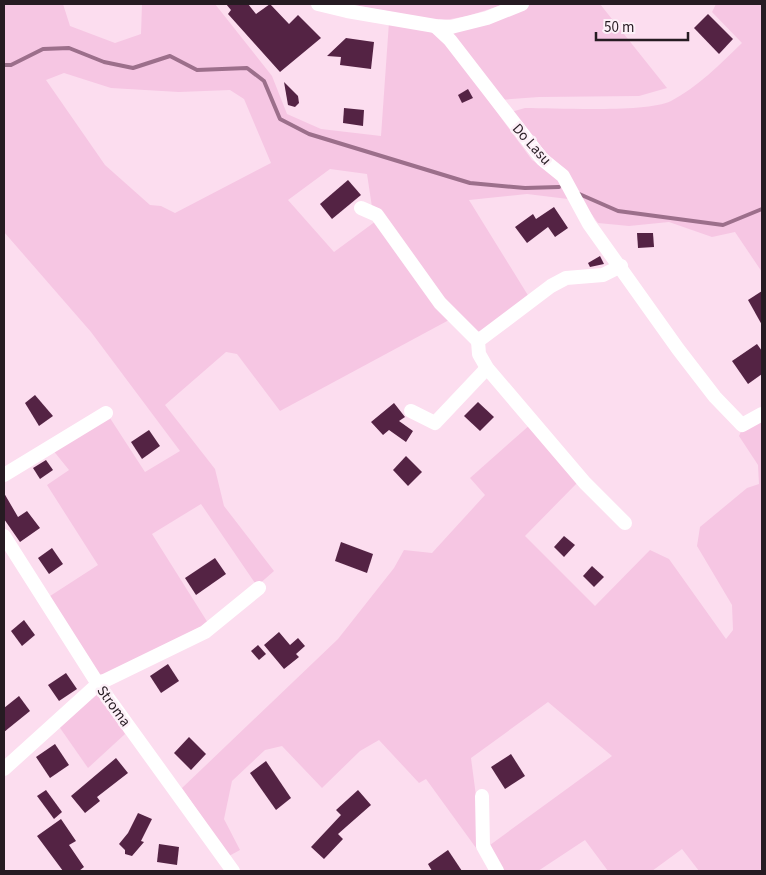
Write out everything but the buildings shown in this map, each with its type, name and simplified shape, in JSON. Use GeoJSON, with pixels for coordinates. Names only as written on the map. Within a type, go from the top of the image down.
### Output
{"type":"FeatureCollection","features":[{"type":"Feature","properties":{"kind":"street"},"geometry":{"type":"LineString","coordinates":[[318,4],[435,26],[451,27],[487,18],[522,4]]}},
{"type":"Feature","properties":{"kind":"street","name":"Do Lasu"},"geometry":{"type":"LineString","coordinates":[[435,26],[450,40],[542,159],[563,176],[589,224],[678,349],[715,397],[742,425],[762,414]]}},
{"type":"Feature","properties":{"kind":"street"},"geometry":{"type":"LineString","coordinates":[[361,208],[377,215],[440,303],[478,341],[479,354],[487,368],[585,483],[625,523]]}},
{"type":"Feature","properties":{"kind":"street"},"geometry":{"type":"LineString","coordinates":[[478,341],[551,286],[566,278],[603,275],[620,266]]}},
{"type":"Feature","properties":{"kind":"street"},"geometry":{"type":"LineString","coordinates":[[411,411],[435,423],[487,368]]}},
{"type":"Feature","properties":{"kind":"street"},"geometry":{"type":"LineString","coordinates":[[4,475],[106,413]]}},
{"type":"Feature","properties":{"kind":"street","name":"Stroma"},"geometry":{"type":"LineString","coordinates":[[4,536],[98,684],[224,870]]}},
{"type":"Feature","properties":{"kind":"street"},"geometry":{"type":"LineString","coordinates":[[4,769],[98,684],[206,632],[259,588]]}},
{"type":"Feature","properties":{"kind":"street"},"geometry":{"type":"LineString","coordinates":[[482,796],[483,846],[497,871]]}},
{"type":"Feature","properties":{"kind":"shaded area"},"geometry":{"type":"Polygon","coordinates":[[[4,4],[63,4],[70,26],[115,43],[141,34],[142,4],[215,4],[272,76],[287,114],[321,129],[381,136],[389,22],[434,32],[450,48],[532,160],[559,178],[568,199],[527,194],[469,200],[529,297],[484,332],[476,331],[445,300],[372,207],[367,174],[330,169],[288,200],[334,252],[376,221],[449,320],[280,411],[237,354],[226,352],[165,405],[215,469],[224,506],[274,571],[257,586],[201,504],[152,534],[208,623],[110,674],[95,674],[47,598],[98,565],[47,485],[69,470],[52,449],[108,415],[145,472],[180,451],[91,332],[4,232],[4,4]],[[64,73],[46,80],[105,165],[150,205],[161,206],[175,213],[271,163],[244,99],[230,90],[179,92],[111,88],[64,73]]]}},
{"type":"Feature","properties":{"kind":"shaded area"},"geometry":{"type":"Polygon","coordinates":[[[349,4],[505,4],[468,16],[439,21],[349,4]]]}},
{"type":"Feature","properties":{"kind":"shaded area"},"geometry":{"type":"Polygon","coordinates":[[[530,4],[600,4],[667,88],[639,96],[539,97],[499,100],[453,36],[456,30],[513,12],[530,4]]]}},
{"type":"Feature","properties":{"kind":"shaded area"},"geometry":{"type":"Polygon","coordinates":[[[716,4],[762,4],[762,272],[735,232],[712,237],[669,222],[629,226],[598,223],[555,163],[511,112],[525,108],[601,109],[642,107],[671,101],[700,82],[742,43],[712,12],[716,4]]]}},
{"type":"Feature","properties":{"kind":"shaded area"},"geometry":{"type":"Polygon","coordinates":[[[762,408],[762,871],[699,871],[682,849],[652,871],[608,871],[585,840],[538,871],[505,871],[498,863],[490,845],[612,756],[548,702],[471,758],[476,796],[479,852],[426,779],[419,783],[379,740],[360,751],[322,788],[282,746],[265,750],[232,781],[224,819],[240,850],[229,856],[182,788],[338,639],[394,568],[404,550],[432,553],[485,495],[470,478],[531,424],[579,481],[525,536],[595,606],[650,550],[669,559],[726,639],[733,630],[732,605],[697,546],[700,527],[747,488],[759,484],[758,465],[739,436],[748,417],[762,408]]]}},
{"type":"Feature","properties":{"kind":"shaded area"},"geometry":{"type":"Polygon","coordinates":[[[94,692],[102,696],[125,734],[88,768],[58,725],[94,692]]]}},
{"type":"Feature","properties":{"kind":"waterway"},"geometry":{"type":"LineString","coordinates":[[4,65],[11,65],[43,49],[69,48],[104,62],[133,68],[170,56],[197,70],[247,68],[264,81],[280,119],[309,134],[470,183],[525,188],[559,187]]}},
{"type":"Feature","properties":{"kind":"waterway"},"geometry":{"type":"LineString","coordinates":[[577,193],[618,211],[723,225],[762,209]]}}]}
